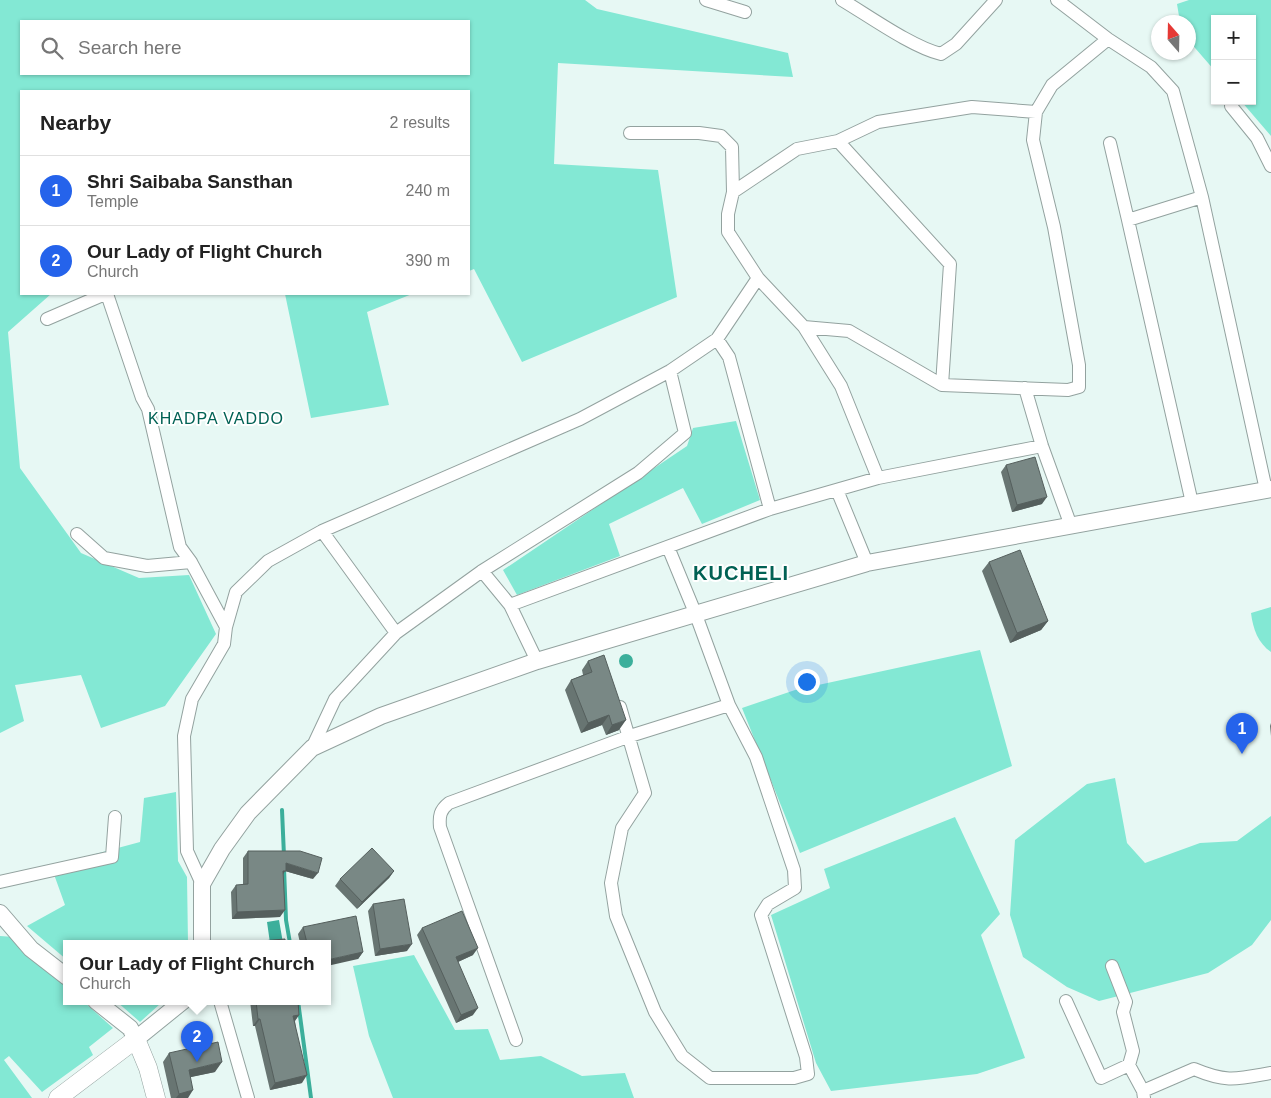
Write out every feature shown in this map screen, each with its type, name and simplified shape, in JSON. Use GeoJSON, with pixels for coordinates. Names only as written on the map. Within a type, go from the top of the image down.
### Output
{"type":"FeatureCollection","features":[{"type":"Feature","properties":{"kind":"main road"},"geometry":{"type":"LineString","coordinates":[[58,1098],[136,1040],[148,1068],[156,1098]]}},
{"type":"Feature","properties":{"kind":"street"},"geometry":{"type":"LineString","coordinates":[[706,0],[745,12]]}},
{"type":"Feature","properties":{"kind":"street"},"geometry":{"type":"LineString","coordinates":[[842,0],[908,40],[941,54],[956,44],[996,0]]}},
{"type":"Feature","properties":{"kind":"street"},"geometry":{"type":"LineString","coordinates":[[312,748],[381,716],[537,660],[600,647],[696,614],[868,564],[1269,489],[1202,196],[1173,91],[1151,67],[1108,39],[1057,0]]}},
{"type":"Feature","properties":{"kind":"street"},"geometry":{"type":"LineString","coordinates":[[804,327],[849,331],[942,385],[1068,390],[1079,387],[1079,365],[1056,236],[1033,140],[1036,112],[1052,85],[1108,39]]}},
{"type":"Feature","properties":{"kind":"street"},"geometry":{"type":"LineString","coordinates":[[1231,106],[1257,138],[1271,166]]}},
{"type":"Feature","properties":{"kind":"street"},"geometry":{"type":"LineString","coordinates":[[734,192],[797,150],[838,141],[878,122],[972,107],[1036,112]]}},
{"type":"Feature","properties":{"kind":"street"},"geometry":{"type":"LineString","coordinates":[[630,133],[700,133],[721,136],[732,147],[734,192],[728,214],[728,232],[758,278],[804,327],[841,386],[878,478]]}},
{"type":"Feature","properties":{"kind":"street"},"geometry":{"type":"LineString","coordinates":[[838,141],[950,264],[942,385]]}},
{"type":"Feature","properties":{"kind":"street"},"geometry":{"type":"LineString","coordinates":[[1110,143],[1192,503]]}},
{"type":"Feature","properties":{"kind":"street"},"geometry":{"type":"LineString","coordinates":[[1128,220],[1202,196]]}},
{"type":"Feature","properties":{"kind":"street"},"geometry":{"type":"LineString","coordinates":[[202,940],[202,884],[187,851],[184,736],[192,699],[224,644],[226,627],[236,592],[268,560],[322,531],[580,419],[670,371],[716,339],[758,278]]}},
{"type":"Feature","properties":{"kind":"street"},"geometry":{"type":"LineString","coordinates":[[47,319],[104,295]]}},
{"type":"Feature","properties":{"kind":"street"},"geometry":{"type":"LineString","coordinates":[[106,295],[142,398],[148,410],[180,548],[190,562],[226,627]]}},
{"type":"Feature","properties":{"kind":"street"},"geometry":{"type":"LineString","coordinates":[[716,339],[729,357],[770,509]]}},
{"type":"Feature","properties":{"kind":"street"},"geometry":{"type":"LineString","coordinates":[[202,884],[222,849],[248,813],[312,748],[335,699],[396,633],[482,571],[638,473],[685,433],[670,371]]}},
{"type":"Feature","properties":{"kind":"street"},"geometry":{"type":"LineString","coordinates":[[1026,388],[1042,446],[1070,526]]}},
{"type":"Feature","properties":{"kind":"street"},"geometry":{"type":"LineString","coordinates":[[510,605],[770,509],[878,478],[1042,446]]}},
{"type":"Feature","properties":{"kind":"street"},"geometry":{"type":"LineString","coordinates":[[837,490],[868,564]]}},
{"type":"Feature","properties":{"kind":"street"},"geometry":{"type":"LineString","coordinates":[[322,531],[396,633]]}},
{"type":"Feature","properties":{"kind":"street"},"geometry":{"type":"LineString","coordinates":[[77,534],[104,558],[147,566],[190,562]]}},
{"type":"Feature","properties":{"kind":"street"},"geometry":{"type":"LineString","coordinates":[[617,698],[630,736],[644,793],[622,828],[611,884],[616,916],[655,1012],[682,1056],[710,1078],[794,1078],[808,1074],[806,1057],[761,915],[768,904],[795,888],[794,870],[756,757],[729,705],[696,614],[668,547]]}},
{"type":"Feature","properties":{"kind":"street"},"geometry":{"type":"LineString","coordinates":[[482,571],[510,605],[537,660]]}},
{"type":"Feature","properties":{"kind":"street"},"geometry":{"type":"LineString","coordinates":[[516,1040],[440,826],[439,818],[442,809],[449,803],[630,736],[729,705]]}},
{"type":"Feature","properties":{"kind":"street"},"geometry":{"type":"LineString","coordinates":[[0,882],[112,857],[115,817]]}},
{"type":"Feature","properties":{"kind":"street"},"geometry":{"type":"LineString","coordinates":[[1,915],[31,949],[63,974]]}},
{"type":"Feature","properties":{"kind":"street"},"geometry":{"type":"LineString","coordinates":[[1112,966],[1126,1002],[1123,1012],[1133,1051],[1129,1066],[1144,1095],[1194,1069],[1212,1077],[1234,1080],[1271,1073]]}},
{"type":"Feature","properties":{"kind":"street"},"geometry":{"type":"LineString","coordinates":[[1066,1001],[1101,1078],[1129,1066]]}},
{"type":"Feature","properties":{"kind":"street"},"geometry":{"type":"LineString","coordinates":[[101,1005],[130,1028],[136,1040],[178,1005]]}},
{"type":"Feature","properties":{"kind":"street"},"geometry":{"type":"LineString","coordinates":[[221,1005],[248,1098]]}},
{"type":"Feature","properties":{"kind":"shaded area"},"geometry":{"type":"Polygon","coordinates":[[[0,0],[585,0],[597,9],[788,53],[793,77],[558,63],[554,164],[658,170],[677,297],[522,362],[474,269],[470,271],[470,90],[20,90],[20,295],[50,295],[8,332],[20,468],[81,553],[139,578],[189,575],[216,634],[165,706],[101,728],[81,675],[15,685],[24,721],[0,733],[0,0]]]}},
{"type":"Feature","properties":{"kind":"shaded area"},"geometry":{"type":"Polygon","coordinates":[[[1189,0],[1271,0],[1271,136],[1244,105],[1256,105],[1256,15],[1211,15],[1211,66],[1196,49],[1196,15],[1179,15],[1177,4],[1189,0]]]}},
{"type":"Feature","properties":{"kind":"shaded area"},"geometry":{"type":"Polygon","coordinates":[[[285,295],[410,295],[367,312],[389,405],[311,418],[285,295]]]}},
{"type":"Feature","properties":{"kind":"shaded area"},"geometry":{"type":"Polygon","coordinates":[[[736,421],[760,500],[702,524],[683,488],[609,524],[620,556],[517,595],[503,570],[687,446],[693,428],[736,421]]]}},
{"type":"Feature","properties":{"kind":"shaded area"},"geometry":{"type":"Polygon","coordinates":[[[1271,607],[1271,652],[1257,635],[1251,613],[1271,607]]]}},
{"type":"Feature","properties":{"kind":"shaded area"},"geometry":{"type":"Polygon","coordinates":[[[980,650],[1012,766],[800,853],[742,708],[795,690],[980,650]]]}},
{"type":"Feature","properties":{"kind":"shaded area"},"geometry":{"type":"Polygon","coordinates":[[[626,654],[631,656],[633,661],[631,666],[626,668],[621,666],[619,661],[621,656],[626,654]]]}},
{"type":"Feature","properties":{"kind":"shaded area"},"geometry":{"type":"Polygon","coordinates":[[[1115,778],[1127,843],[1145,863],[1200,843],[1237,841],[1271,816],[1271,920],[1252,945],[1208,973],[1099,1001],[1067,987],[1023,957],[1010,915],[1015,840],[1087,784],[1115,778]]]}},
{"type":"Feature","properties":{"kind":"shaded area"},"geometry":{"type":"Polygon","coordinates":[[[176,792],[178,861],[187,877],[188,940],[63,940],[63,957],[27,926],[65,905],[51,866],[140,842],[144,798],[176,792]]]}},
{"type":"Feature","properties":{"kind":"shaded area"},"geometry":{"type":"Polygon","coordinates":[[[955,817],[1000,914],[981,935],[1025,1058],[977,1074],[831,1091],[816,1063],[771,915],[830,888],[824,869],[955,817]]]}},
{"type":"Feature","properties":{"kind":"shaded area"},"geometry":{"type":"Polygon","coordinates":[[[279,920],[282,940],[270,940],[267,922],[279,920]]]}},
{"type":"Feature","properties":{"kind":"shaded area"},"geometry":{"type":"Polygon","coordinates":[[[0,936],[14,937],[63,982],[63,1005],[87,1005],[113,1028],[89,1047],[93,1055],[42,1092],[9,1056],[4,1060],[32,1098],[0,1098],[0,936]]]}},
{"type":"Feature","properties":{"kind":"shaded area"},"geometry":{"type":"Polygon","coordinates":[[[414,955],[455,1030],[488,1029],[500,1060],[541,1056],[582,1076],[625,1073],[634,1098],[393,1098],[369,1036],[353,966],[414,955]]]}},
{"type":"Feature","properties":{"kind":"shaded area"},"geometry":{"type":"Polygon","coordinates":[[[121,1005],[159,1005],[140,1022],[121,1005]]]}},
{"type":"Feature","properties":{"kind":"building"},"geometry":{"type":"Polygon","coordinates":[[[1035,457],[1047,497],[1017,505],[1006,465],[1035,457]]]}},
{"type":"Feature","properties":{"kind":"building"},"geometry":{"type":"Polygon","coordinates":[[[1020,550],[1048,621],[1017,633],[989,562],[1020,550]]]}},
{"type":"Feature","properties":{"kind":"building"},"geometry":{"type":"Polygon","coordinates":[[[604,655],[626,720],[612,725],[609,715],[588,723],[571,680],[592,672],[588,661],[604,655]]]}},
{"type":"Feature","properties":{"kind":"building"},"geometry":{"type":"Polygon","coordinates":[[[372,848],[394,871],[362,902],[340,879],[372,848]]]}},
{"type":"Feature","properties":{"kind":"building"},"geometry":{"type":"Polygon","coordinates":[[[248,851],[300,851],[322,858],[318,873],[286,863],[286,871],[283,871],[285,910],[237,912],[236,885],[248,884],[248,851]]]}},
{"type":"Feature","properties":{"kind":"building"},"geometry":{"type":"Polygon","coordinates":[[[404,899],[412,944],[380,949],[373,904],[404,899]]]}},
{"type":"Feature","properties":{"kind":"building"},"geometry":{"type":"Polygon","coordinates":[[[462,911],[478,948],[456,957],[478,1008],[461,1015],[422,928],[462,911]]]}},
{"type":"Feature","properties":{"kind":"building"},"geometry":{"type":"Polygon","coordinates":[[[356,916],[363,952],[331,959],[331,940],[306,940],[303,927],[356,916]]]}},
{"type":"Feature","properties":{"kind":"building"},"geometry":{"type":"Polygon","coordinates":[[[256,1005],[298,1005],[299,1015],[293,1016],[307,1075],[275,1083],[260,1019],[258,1019],[256,1005]]]}},
{"type":"Feature","properties":{"kind":"building"},"geometry":{"type":"Polygon","coordinates":[[[218,1042],[222,1062],[189,1070],[193,1090],[179,1094],[169,1053],[218,1042]]]}},
{"type":"Feature","properties":{"kind":"waterway"},"geometry":{"type":"LineString","coordinates":[[282,810],[284,856]]}},
{"type":"Feature","properties":{"kind":"waterway"},"geometry":{"type":"LineString","coordinates":[[284,868],[286,920],[289,940]]}},
{"type":"Feature","properties":{"kind":"waterway"},"geometry":{"type":"LineString","coordinates":[[299,1005],[311,1098]]}},
{"type":"Feature","properties":{"kind":"place","name":"Shri Saibaba Sansthan"},"geometry":{"type":"Point","coordinates":[1242,754]}},
{"type":"Feature","properties":{"kind":"place","name":"Our Lady of Flight Church"},"geometry":{"type":"Point","coordinates":[197,1062]}},
{"type":"Feature","properties":{"kind":"district","name":"KHADPA VADDO"},"geometry":{"type":"Point","coordinates":[216,418]}},
{"type":"Feature","properties":{"kind":"district","name":"KUCHELI"},"geometry":{"type":"Point","coordinates":[741,573]}}]}
